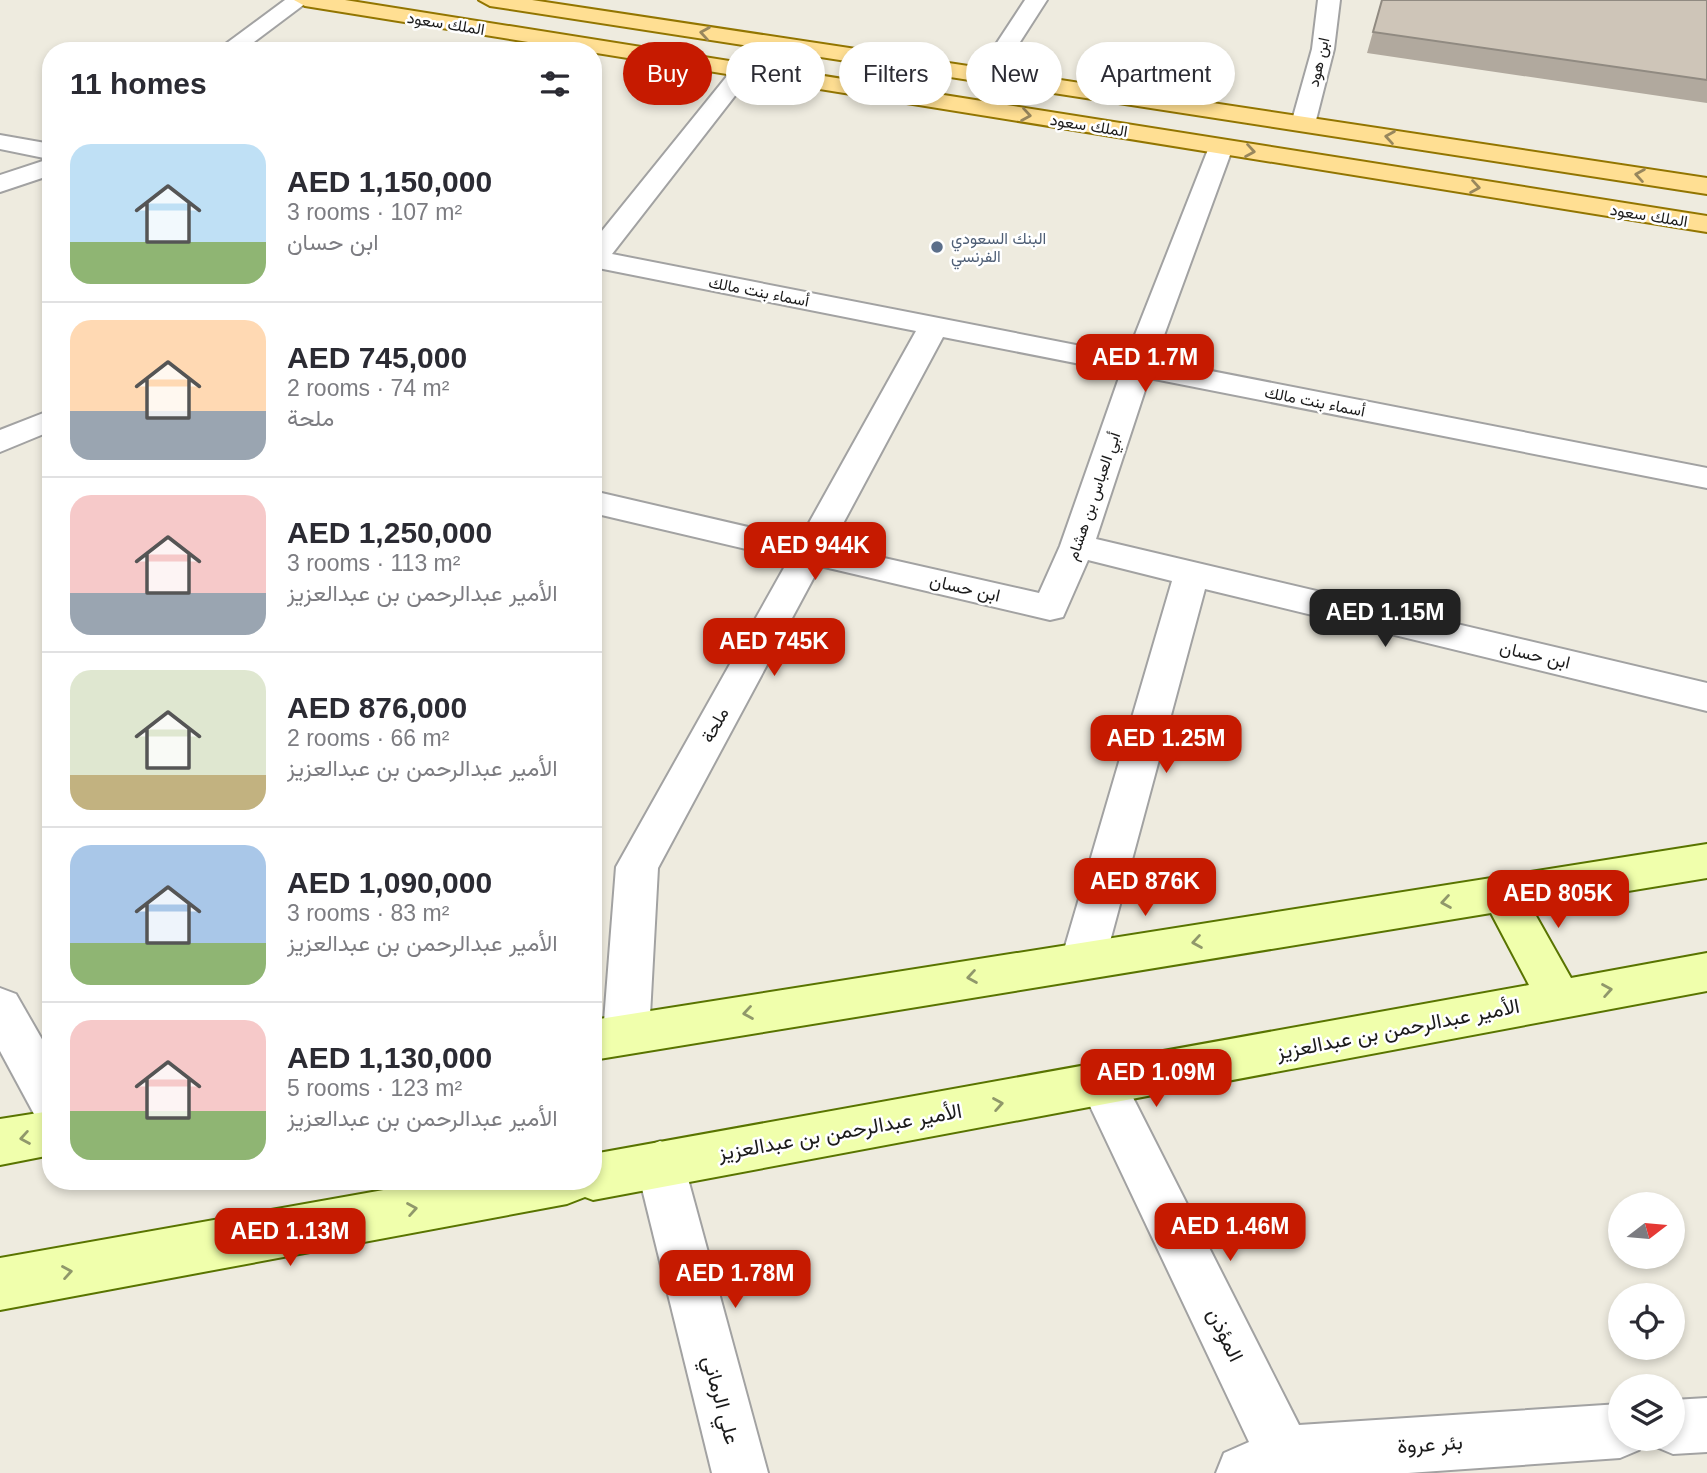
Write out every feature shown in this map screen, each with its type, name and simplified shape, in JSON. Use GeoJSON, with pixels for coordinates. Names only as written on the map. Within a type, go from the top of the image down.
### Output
{"type":"FeatureCollection","features":[{"type":"Feature","properties":{"kind":"main road","name":"الملك سعود"},"geometry":{"type":"LineString","coordinates":[[305,0],[568,42]]}},
{"type":"Feature","properties":{"kind":"main road","name":"الملك سعود"},"geometry":{"type":"LineString","coordinates":[[491,0],[966,73]]}},
{"type":"Feature","properties":{"kind":"main road","name":"الملك سعود"},"geometry":{"type":"LineString","coordinates":[[602,47],[726,67]]}},
{"type":"Feature","properties":{"kind":"main road","name":"الملك سعود"},"geometry":{"type":"LineString","coordinates":[[825,83],[1707,225]]}},
{"type":"Feature","properties":{"kind":"main road","name":"الملك سعود"},"geometry":{"type":"LineString","coordinates":[[1062,87],[1707,186]]}},
{"type":"Feature","properties":{"kind":"street"},"geometry":{"type":"LineString","coordinates":[[240,42],[299,0]]}},
{"type":"Feature","properties":{"kind":"street"},"geometry":{"type":"LineString","coordinates":[[1009,42],[1036,0]]}},
{"type":"Feature","properties":{"kind":"street","name":"ابن هود"},"geometry":{"type":"LineString","coordinates":[[1303,124],[1323,49],[1329,0]]}},
{"type":"Feature","properties":{"kind":"street"},"geometry":{"type":"LineString","coordinates":[[602,249],[726,93]]}},
{"type":"Feature","properties":{"kind":"street"},"geometry":{"type":"LineString","coordinates":[[0,142],[42,150]]}},
{"type":"Feature","properties":{"kind":"street","name":"أبي العباس بن هشام"},"geometry":{"type":"LineString","coordinates":[[1050,608],[1077,546],[1138,366],[1221,147]]}},
{"type":"Feature","properties":{"kind":"street"},"geometry":{"type":"LineString","coordinates":[[0,184],[42,169]]}},
{"type":"Feature","properties":{"kind":"street","name":"أسماء بنت مالك"},"geometry":{"type":"LineString","coordinates":[[602,261],[1707,478]]}},
{"type":"Feature","properties":{"kind":"street","name":"ملحة"},"geometry":{"type":"LineString","coordinates":[[609,1037],[637,867],[934,326]]}},
{"type":"Feature","properties":{"kind":"street"},"geometry":{"type":"LineString","coordinates":[[0,442],[42,423]]}},
{"type":"Feature","properties":{"kind":"street","name":"ابن حسان"},"geometry":{"type":"LineString","coordinates":[[602,504],[1050,608]]}},
{"type":"Feature","properties":{"kind":"street","name":"ابن حسان"},"geometry":{"type":"LineString","coordinates":[[1077,546],[1707,696]]}},
{"type":"Feature","properties":{"kind":"street"},"geometry":{"type":"LineString","coordinates":[[1083,960],[1192,573]]}},
{"type":"Feature","properties":{"kind":"street"},"geometry":{"type":"LineString","coordinates":[[609,1037],[1707,861]]}},
{"type":"Feature","properties":{"kind":"street"},"geometry":{"type":"LineString","coordinates":[[1502,894],[1559,998]]}},
{"type":"Feature","properties":{"kind":"street","name":"الأمير عبدالرحمن بن عبدالعزيز"},"geometry":{"type":"LineString","coordinates":[[602,1175],[1707,972]]}},
{"type":"Feature","properties":{"kind":"street"},"geometry":{"type":"LineString","coordinates":[[0,1008],[42,1083]]}},
{"type":"Feature","properties":{"kind":"street","name":"المؤذن"},"geometry":{"type":"LineString","coordinates":[[1103,1085],[1274,1467]]}},
{"type":"Feature","properties":{"kind":"street"},"geometry":{"type":"LineString","coordinates":[[0,1142],[42,1135]]}},
{"type":"Feature","properties":{"kind":"street","name":"علي الرماني"},"geometry":{"type":"LineString","coordinates":[[660,1164],[740,1473]]}},
{"type":"Feature","properties":{"kind":"street"},"geometry":{"type":"LineString","coordinates":[[0,1284],[517,1190]]}},
{"type":"Feature","properties":{"kind":"street"},"geometry":{"type":"LineString","coordinates":[[1685,1426],[1707,1425]]}},
{"type":"Feature","properties":{"kind":"street","name":"بئر عروة"},"geometry":{"type":"LineString","coordinates":[[1274,1467],[1608,1432]]}},
{"type":"Feature","properties":{"kind":"building"},"geometry":{"type":"Polygon","coordinates":[[[1382,0],[1707,0],[1707,80],[1373,32],[1382,0]]]}},
{"type":"Feature","properties":{"kind":"place","name":"البنك السعودي الفرنسي"},"geometry":{"type":"Point","coordinates":[937,247]}}]}
